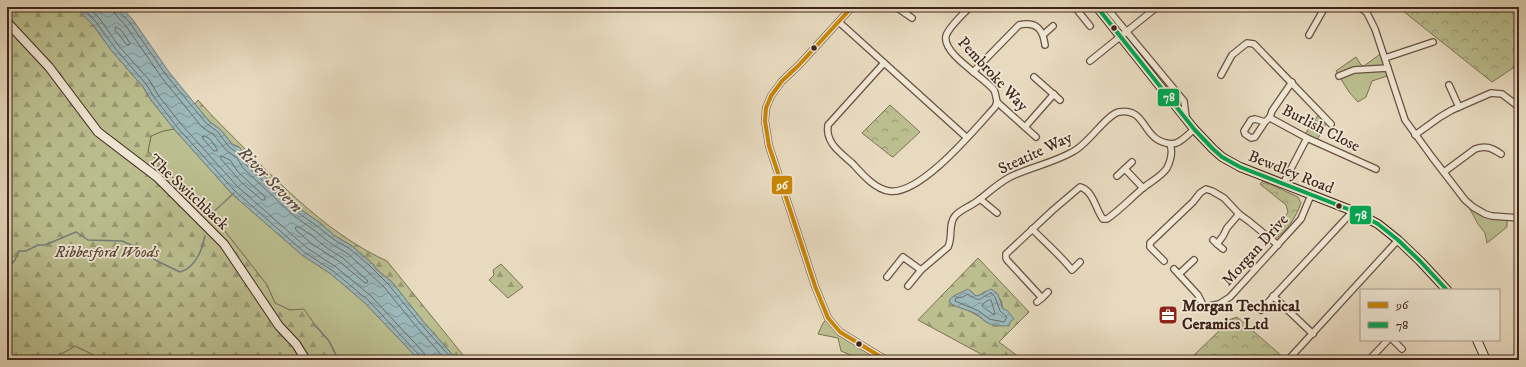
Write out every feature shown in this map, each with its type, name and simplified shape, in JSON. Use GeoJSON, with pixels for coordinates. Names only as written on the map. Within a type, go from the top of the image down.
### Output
{"type":"FeatureCollection","features":[{"type":"Feature","properties":{"kind":"main road","name":"Bewdley Road"},"geometry":{"type":"LineString","coordinates":[[1097,7],[1123,34],[1194,129],[1213,149],[1231,163],[1353,211],[1378,224],[1398,240],[1420,261],[1446,289]]}},
{"type":"Feature","properties":{"kind":"main road","name":"The Switchback"},"geometry":{"type":"LineString","coordinates":[[7,22],[49,67],[98,132],[157,177],[224,244],[279,326],[296,344],[306,360]]}},
{"type":"Feature","properties":{"kind":"main road"},"geometry":{"type":"LineString","coordinates":[[1477,341],[1486,360]]}},
{"type":"Feature","properties":{"kind":"street"},"geometry":{"type":"LineString","coordinates":[[852,7],[799,65],[782,81],[771,96],[766,108],[765,121],[769,146],[815,286],[828,318],[840,332],[886,360]]}},
{"type":"Feature","properties":{"kind":"street"},"geometry":{"type":"LineString","coordinates":[[905,13],[911,7]]}},
{"type":"Feature","properties":{"kind":"street","name":"Pembroke Way"},"geometry":{"type":"LineString","coordinates":[[970,7],[948,32],[946,41],[949,48],[994,91],[997,102],[1036,137]]}},
{"type":"Feature","properties":{"kind":"street"},"geometry":{"type":"LineString","coordinates":[[1083,7],[1078,11],[1090,26]]}},
{"type":"Feature","properties":{"kind":"street"},"geometry":{"type":"LineString","coordinates":[[1106,7],[1123,34]]}},
{"type":"Feature","properties":{"kind":"street"},"geometry":{"type":"LineString","coordinates":[[1090,61],[1157,7]]}},
{"type":"Feature","properties":{"kind":"street"},"geometry":{"type":"LineString","coordinates":[[1309,35],[1325,7]]}},
{"type":"Feature","properties":{"kind":"street"},"geometry":{"type":"LineString","coordinates":[[1360,7],[1367,13],[1375,29],[1405,120],[1415,135],[1465,200],[1486,214],[1500,217],[1519,218]]}},
{"type":"Feature","properties":{"kind":"street"},"geometry":{"type":"LineString","coordinates":[[899,9],[912,18]]}},
{"type":"Feature","properties":{"kind":"street"},"geometry":{"type":"LineString","coordinates":[[838,22],[966,137]]}},
{"type":"Feature","properties":{"kind":"street"},"geometry":{"type":"LineString","coordinates":[[973,72],[1019,25],[1028,23],[1036,26],[1044,34],[1045,45]]}},
{"type":"Feature","properties":{"kind":"street"},"geometry":{"type":"LineString","coordinates":[[1044,34],[1053,26]]}},
{"type":"Feature","properties":{"kind":"street","name":"Burlish Close"},"geometry":{"type":"LineString","coordinates":[[1221,75],[1232,55],[1247,43],[1251,42],[1292,82],[1331,124]]}},
{"type":"Feature","properties":{"kind":"street"},"geometry":{"type":"LineString","coordinates":[[1385,58],[1433,42]]}},
{"type":"Feature","properties":{"kind":"street"},"geometry":{"type":"LineString","coordinates":[[884,63],[828,125],[827,130],[830,142],[870,181],[886,190],[901,190],[921,180],[941,164],[995,107],[997,102]]}},
{"type":"Feature","properties":{"kind":"street"},"geometry":{"type":"LineString","coordinates":[[1339,76],[1354,70],[1388,68]]}},
{"type":"Feature","properties":{"kind":"street"},"geometry":{"type":"LineString","coordinates":[[1034,77],[1060,100]]}},
{"type":"Feature","properties":{"kind":"street","name":"Burlish Close"},"geometry":{"type":"LineString","coordinates":[[1292,82],[1272,111],[1270,117],[1274,121],[1307,138],[1376,170]]}},
{"type":"Feature","properties":{"kind":"street"},"geometry":{"type":"LineString","coordinates":[[1449,84],[1459,106]]}},
{"type":"Feature","properties":{"kind":"street"},"geometry":{"type":"LineString","coordinates":[[1415,135],[1440,117],[1459,106],[1491,93],[1496,93],[1507,98],[1519,107]]}},
{"type":"Feature","properties":{"kind":"street"},"geometry":{"type":"LineString","coordinates":[[1025,127],[1054,94]]}},
{"type":"Feature","properties":{"kind":"street","name":"Steatite Way"},"geometry":{"type":"LineString","coordinates":[[908,286],[921,270],[948,247],[950,243],[952,221],[955,216],[1010,177],[1067,155],[1076,150],[1088,141],[1108,118],[1118,112],[1129,112],[1135,114],[1141,119],[1149,134],[1154,139],[1170,144]]}},
{"type":"Feature","properties":{"kind":"street"},"geometry":{"type":"LineString","coordinates":[[1265,122],[1255,119],[1251,120],[1244,132],[1253,138],[1270,117]]}},
{"type":"Feature","properties":{"kind":"street"},"geometry":{"type":"LineString","coordinates":[[1258,121],[1261,128]]}},
{"type":"Feature","properties":{"kind":"street"},"geometry":{"type":"LineString","coordinates":[[1042,298],[1006,258],[1006,254],[1080,187],[1085,189],[1090,195],[1103,219],[1107,220],[1162,173],[1166,168],[1172,152],[1170,144],[1180,141],[1194,129]]}},
{"type":"Feature","properties":{"kind":"street"},"geometry":{"type":"LineString","coordinates":[[1283,184],[1307,138]]}},
{"type":"Feature","properties":{"kind":"street"},"geometry":{"type":"LineString","coordinates":[[1444,172],[1475,149],[1480,147],[1490,147],[1502,154]]}},
{"type":"Feature","properties":{"kind":"street"},"geometry":{"type":"LineString","coordinates":[[1117,176],[1132,162]]}},
{"type":"Feature","properties":{"kind":"street"},"geometry":{"type":"LineString","coordinates":[[1125,169],[1143,188]]}},
{"type":"Feature","properties":{"kind":"street"},"geometry":{"type":"LineString","coordinates":[[1164,261],[1150,247],[1150,244],[1168,231],[1200,193],[1206,189],[1224,198],[1239,214],[1278,245]]}},
{"type":"Feature","properties":{"kind":"street","name":"Morgan Drive"},"geometry":{"type":"LineString","coordinates":[[1179,274],[1198,295],[1204,308],[1225,301],[1301,219],[1311,195]]}},
{"type":"Feature","properties":{"kind":"street"},"geometry":{"type":"LineString","coordinates":[[980,199],[997,213]]}},
{"type":"Feature","properties":{"kind":"street"},"geometry":{"type":"LineString","coordinates":[[1261,310],[1353,211]]}},
{"type":"Feature","properties":{"kind":"street"},"geometry":{"type":"LineString","coordinates":[[1222,249],[1215,242],[1222,236],[1239,214]]}},
{"type":"Feature","properties":{"kind":"street"},"geometry":{"type":"LineString","coordinates":[[1032,229],[1059,254],[1072,270]]}},
{"type":"Feature","properties":{"kind":"street"},"geometry":{"type":"LineString","coordinates":[[1288,360],[1398,240]]}},
{"type":"Feature","properties":{"kind":"street"},"geometry":{"type":"LineString","coordinates":[[886,277],[903,257],[921,270]]}},
{"type":"Feature","properties":{"kind":"street"},"geometry":{"type":"LineString","coordinates":[[1174,269],[1179,274],[1194,260]]}},
{"type":"Feature","properties":{"kind":"street"},"geometry":{"type":"LineString","coordinates":[[1067,274],[1080,262]]}},
{"type":"Feature","properties":{"kind":"street"},"geometry":{"type":"LineString","coordinates":[[1037,302],[1048,292]]}},
{"type":"Feature","properties":{"kind":"street"},"geometry":{"type":"LineString","coordinates":[[1274,296],[1313,334]]}},
{"type":"Feature","properties":{"kind":"street"},"geometry":{"type":"LineString","coordinates":[[1369,360],[1387,341]]}},
{"type":"Feature","properties":{"kind":"street"},"geometry":{"type":"LineString","coordinates":[[1393,341],[1402,349]]}},
{"type":"Feature","properties":{"kind":"green space","name":"Ribbesford Woods"},"geometry":{"type":"Polygon","coordinates":[[[7,7],[77,7],[143,87],[151,100],[174,129],[163,131],[151,136],[148,151],[174,179],[199,198],[267,285],[275,303],[290,310],[304,309],[329,341],[337,357],[336,360],[95,360],[94,355],[75,346],[51,360],[17,360],[7,355],[7,7]]]}},
{"type":"Feature","properties":{"kind":"green space"},"geometry":{"type":"Polygon","coordinates":[[[1398,7],[1519,7],[1519,64],[1492,82],[1398,7]]]}},
{"type":"Feature","properties":{"kind":"green space"},"geometry":{"type":"Polygon","coordinates":[[[1383,52],[1390,75],[1372,81],[1366,97],[1358,102],[1349,92],[1336,71],[1356,57],[1361,65],[1364,66],[1383,52]]]}},
{"type":"Feature","properties":{"kind":"green space"},"geometry":{"type":"Polygon","coordinates":[[[198,100],[264,168],[313,213],[349,240],[387,261],[467,360],[457,360],[422,320],[392,282],[376,269],[373,264],[352,246],[335,236],[300,209],[249,162],[239,147],[232,144],[221,130],[209,121],[195,104],[198,100]]]}},
{"type":"Feature","properties":{"kind":"green space"},"geometry":{"type":"Polygon","coordinates":[[[890,105],[920,132],[893,157],[862,133],[890,105]]]}},
{"type":"Feature","properties":{"kind":"green space"},"geometry":{"type":"Polygon","coordinates":[[[1319,114],[1327,122],[1317,140],[1305,134],[1319,114]]]}},
{"type":"Feature","properties":{"kind":"green space"},"geometry":{"type":"Polygon","coordinates":[[[174,129],[232,194],[302,255],[331,274],[365,303],[419,360],[336,360],[337,357],[329,341],[299,310],[290,310],[275,303],[267,285],[199,198],[174,179],[148,151],[151,136],[163,131],[174,129]]]}},
{"type":"Feature","properties":{"kind":"green space"},"geometry":{"type":"Polygon","coordinates":[[[1263,181],[1298,197],[1301,203],[1291,223],[1284,232],[1275,239],[1272,236],[1288,212],[1286,205],[1260,184],[1263,181]]]}},
{"type":"Feature","properties":{"kind":"green space"},"geometry":{"type":"Polygon","coordinates":[[[1465,200],[1479,211],[1507,218],[1507,227],[1487,243],[1485,233],[1478,224],[1465,200]]]}},
{"type":"Feature","properties":{"kind":"green space"},"geometry":{"type":"Polygon","coordinates":[[[978,258],[1029,312],[999,342],[1023,360],[992,360],[918,320],[978,258]],[[971,291],[957,294],[952,305],[971,312],[987,323],[1003,309],[1001,300],[986,291],[976,296],[971,291]]]}},
{"type":"Feature","properties":{"kind":"green space"},"geometry":{"type":"Polygon","coordinates":[[[501,264],[523,287],[508,298],[489,280],[494,275],[493,270],[501,264]]]}},
{"type":"Feature","properties":{"kind":"green space"},"geometry":{"type":"Polygon","coordinates":[[[1237,317],[1283,357],[1280,360],[1189,360],[1219,331],[1223,322],[1237,317]]]}},
{"type":"Feature","properties":{"kind":"green space"},"geometry":{"type":"Polygon","coordinates":[[[826,320],[838,334],[881,360],[862,360],[841,351],[838,338],[818,334],[826,320]]]}},
{"type":"Feature","properties":{"kind":"green space"},"geometry":{"type":"Polygon","coordinates":[[[75,346],[94,355],[95,360],[51,360],[75,346]]]}},
{"type":"Feature","properties":{"kind":"water"},"geometry":{"type":"Polygon","coordinates":[[[77,7],[121,7],[133,20],[169,72],[209,121],[221,130],[232,144],[239,147],[249,162],[300,209],[335,236],[352,246],[392,282],[422,320],[457,360],[419,360],[365,303],[331,274],[302,255],[232,194],[174,129],[151,100],[143,87],[77,7]]]}},
{"type":"Feature","properties":{"kind":"water"},"geometry":{"type":"Polygon","coordinates":[[[968,289],[976,296],[991,289],[998,294],[1003,309],[1007,310],[1014,319],[1010,322],[1009,326],[997,326],[990,324],[978,315],[949,302],[954,296],[968,289]]]}},
{"type":"Feature","properties":{"kind":"waterway"},"geometry":{"type":"LineString","coordinates":[[209,216],[234,193]]}},
{"type":"Feature","properties":{"kind":"waterway"},"geometry":{"type":"LineString","coordinates":[[7,269],[15,260],[19,251],[26,251],[38,245],[45,245],[76,232],[88,240],[122,241],[138,248],[157,261],[180,272],[190,267],[194,263],[200,252],[205,236]]}},
{"type":"Feature","properties":{"kind":"waterway"},"geometry":{"type":"LineString","coordinates":[[315,325],[329,341],[337,357],[336,360]]}},
{"type":"Feature","properties":{"kind":"transit line","name":"96"},"geometry":{"type":"LineString","coordinates":[[852,7],[799,65],[782,81],[771,96],[766,108],[765,121],[769,146],[815,286],[828,318],[840,332],[886,360]]}},
{"type":"Feature","properties":{"kind":"transit line","name":"78"},"geometry":{"type":"LineString","coordinates":[[1097,7],[1194,129],[1222,157],[1240,167],[1353,211],[1378,224],[1398,240],[1420,261],[1446,289]]}},
{"type":"Feature","properties":{"kind":"place","name":"Morgan Technical Ceramics Ltd"},"geometry":{"type":"Point","coordinates":[1168,315]}},
{"type":"Feature","properties":{"kind":"water label","name":"River Severn"},"geometry":{"type":"Point","coordinates":[270,180]}}]}
